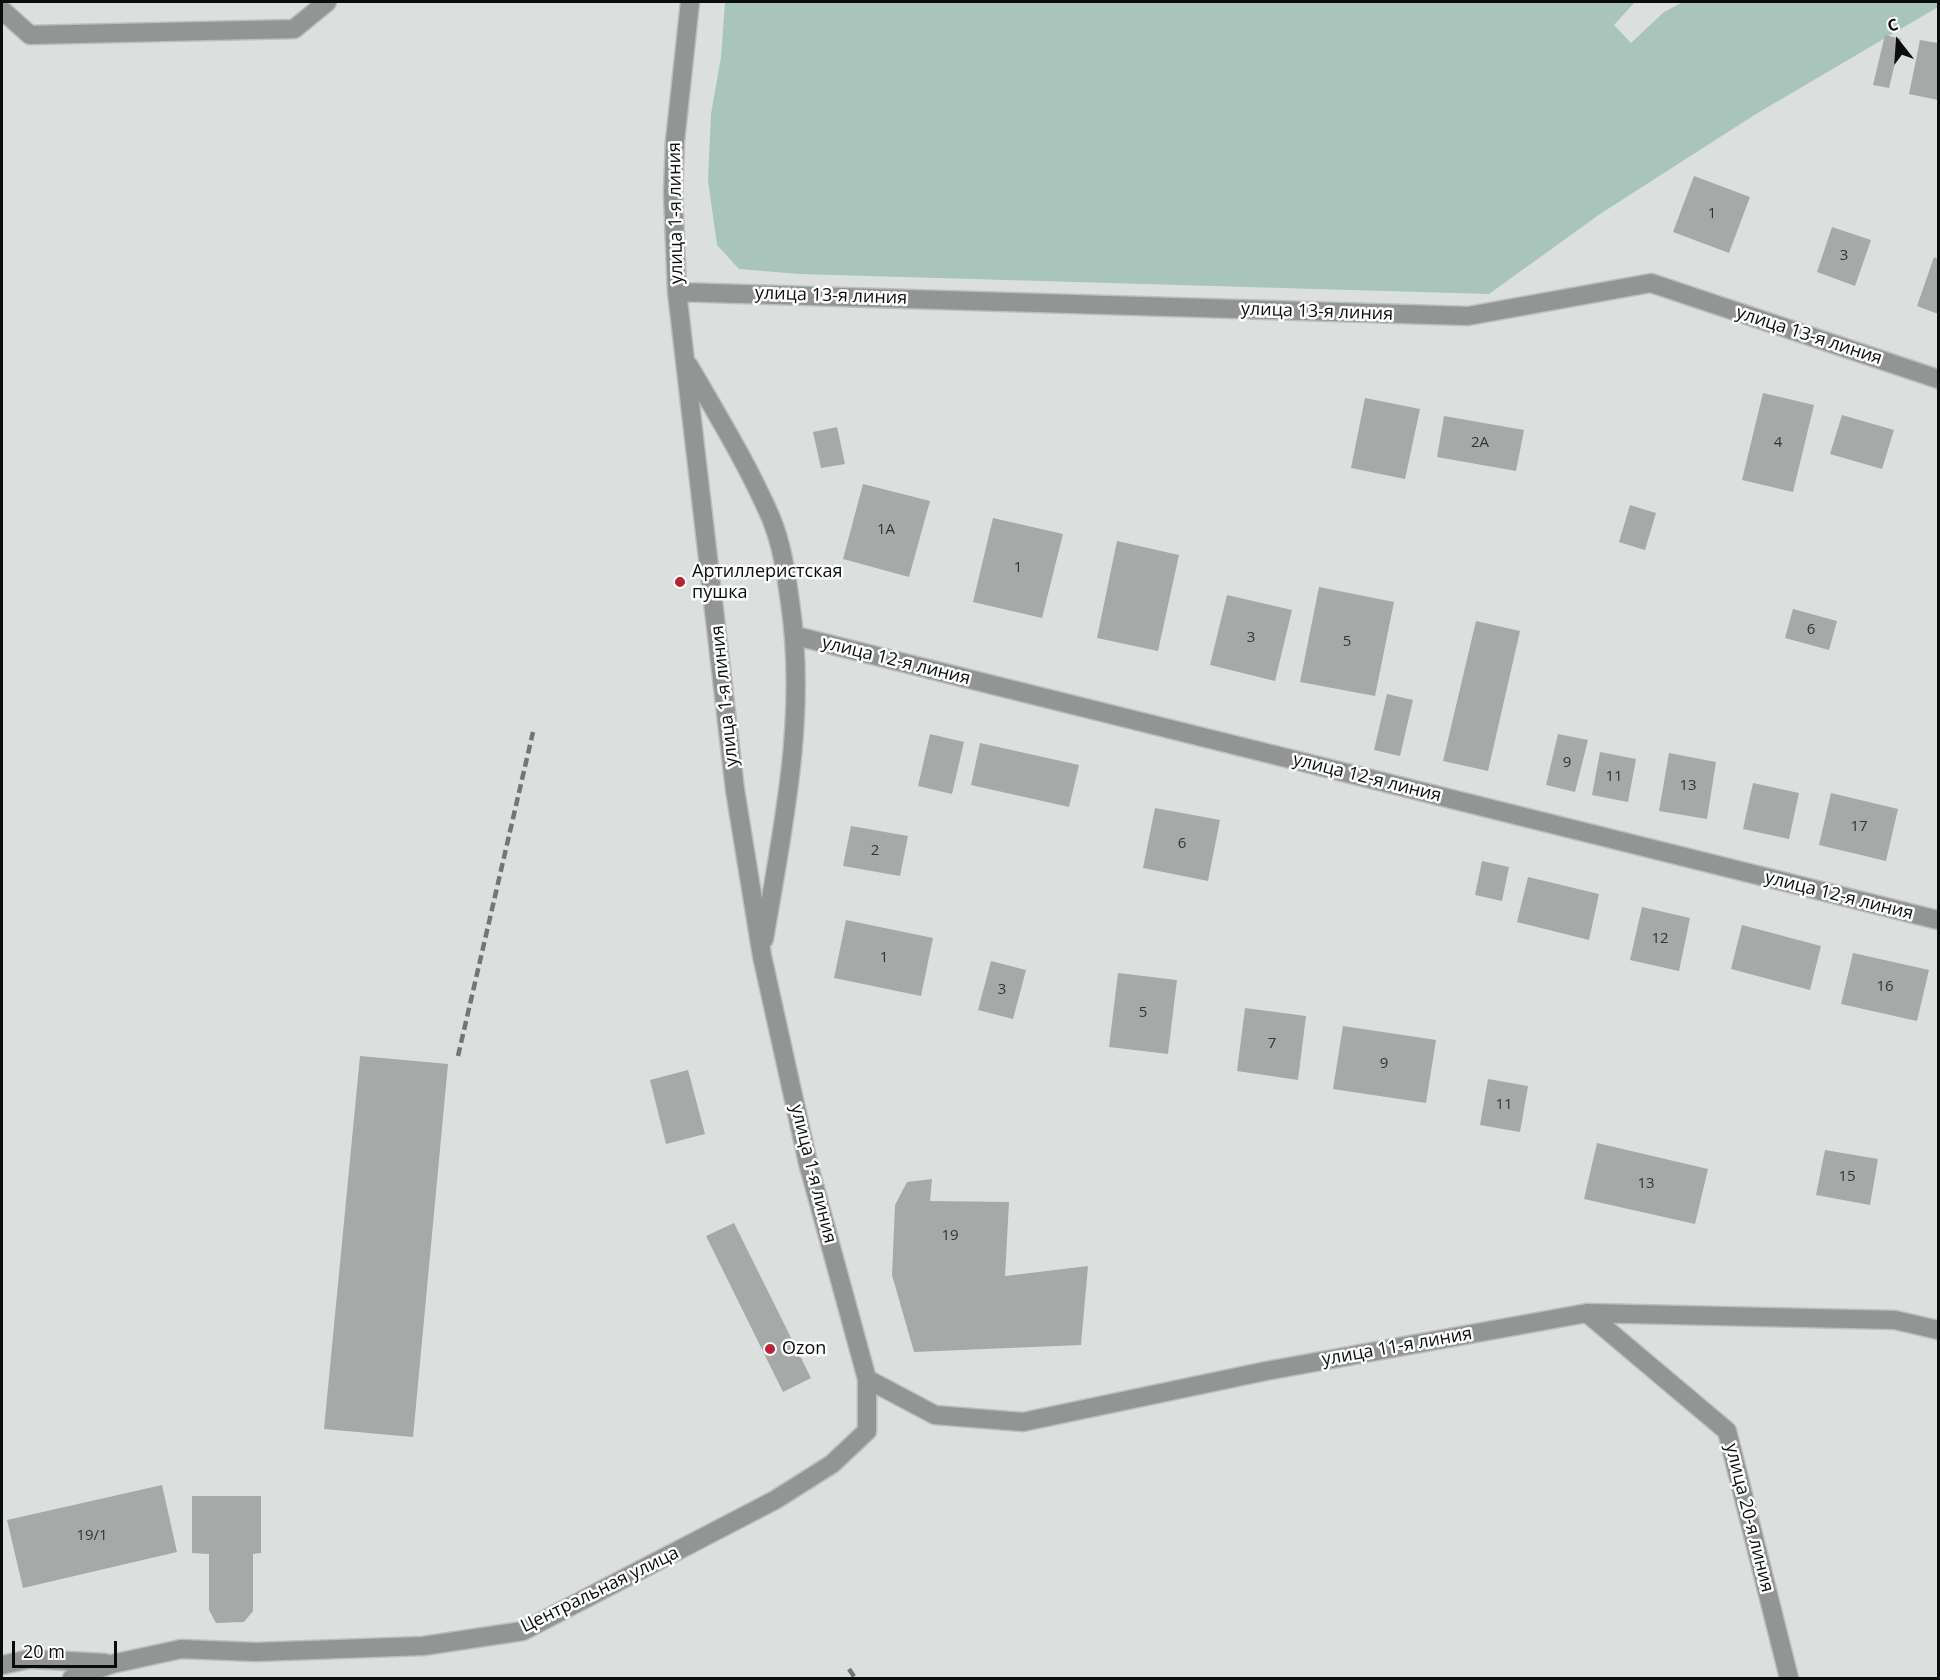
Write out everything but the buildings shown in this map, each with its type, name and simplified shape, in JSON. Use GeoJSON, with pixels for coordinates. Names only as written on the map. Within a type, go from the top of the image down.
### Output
{"type":"FeatureCollection","features":[{"type":"Feature","properties":{"kind":"street"},"geometry":{"type":"LineString","coordinates":[[2,10],[30,35],[294,29],[327,2]]}},
{"type":"Feature","properties":{"kind":"street","name":"улица 1-я линия"},"geometry":{"type":"LineString","coordinates":[[690,2],[675,141],[673,193],[677,292],[735,790],[762,957],[808,1163],[867,1379]]}},
{"type":"Feature","properties":{"kind":"street","name":"улица 13-я линия"},"geometry":{"type":"LineString","coordinates":[[677,292],[1468,316],[1651,283],[1938,379]]}},
{"type":"Feature","properties":{"kind":"street"},"geometry":{"type":"LineString","coordinates":[[685,359],[729,434],[771,519],[784,561],[796,636],[797,701],[788,802],[762,957]]}},
{"type":"Feature","properties":{"kind":"street","name":"улица 12-я линия"},"geometry":{"type":"LineString","coordinates":[[796,636],[1938,920]]}},
{"type":"Feature","properties":{"kind":"street","name":"улица 11-я линия"},"geometry":{"type":"LineString","coordinates":[[867,1379],[935,1415],[1023,1422],[1266,1371],[1587,1312],[1895,1320],[1938,1330]]}},
{"type":"Feature","properties":{"kind":"street","name":"улица 20-я линия"},"geometry":{"type":"LineString","coordinates":[[1587,1312],[1727,1431],[1789,1678]]}},
{"type":"Feature","properties":{"kind":"street","name":"Центральная улица"},"geometry":{"type":"LineString","coordinates":[[72,1678],[112,1664],[181,1649],[256,1652],[423,1646],[523,1631],[741,1519],[832,1464],[867,1431],[867,1379]]}},
{"type":"Feature","properties":{"kind":"street"},"geometry":{"type":"LineString","coordinates":[[2,1665],[30,1659],[112,1664]]}},
{"type":"Feature","properties":{"kind":"green space"},"geometry":{"type":"Polygon","coordinates":[[[725,2],[1635,2],[1614,25],[1631,43],[1664,12],[1683,2],[1938,2],[1938,7],[1756,114],[1600,214],[1489,294],[799,274],[739,269],[717,245],[708,180],[711,114],[721,57],[725,2]]]}},
{"type":"Feature","properties":{"kind":"railway"},"geometry":{"type":"LineString","coordinates":[[458,1056],[533,732]]}},
{"type":"Feature","properties":{"kind":"railway"},"geometry":{"type":"LineString","coordinates":[[849,1669],[855,1678]]}},
{"type":"Feature","properties":{"kind":"place","name":"Артиллеристская пушка"},"geometry":{"type":"Point","coordinates":[680,582]}},
{"type":"Feature","properties":{"kind":"place","name":"Ozon"},"geometry":{"type":"Point","coordinates":[770,1349]}}]}
